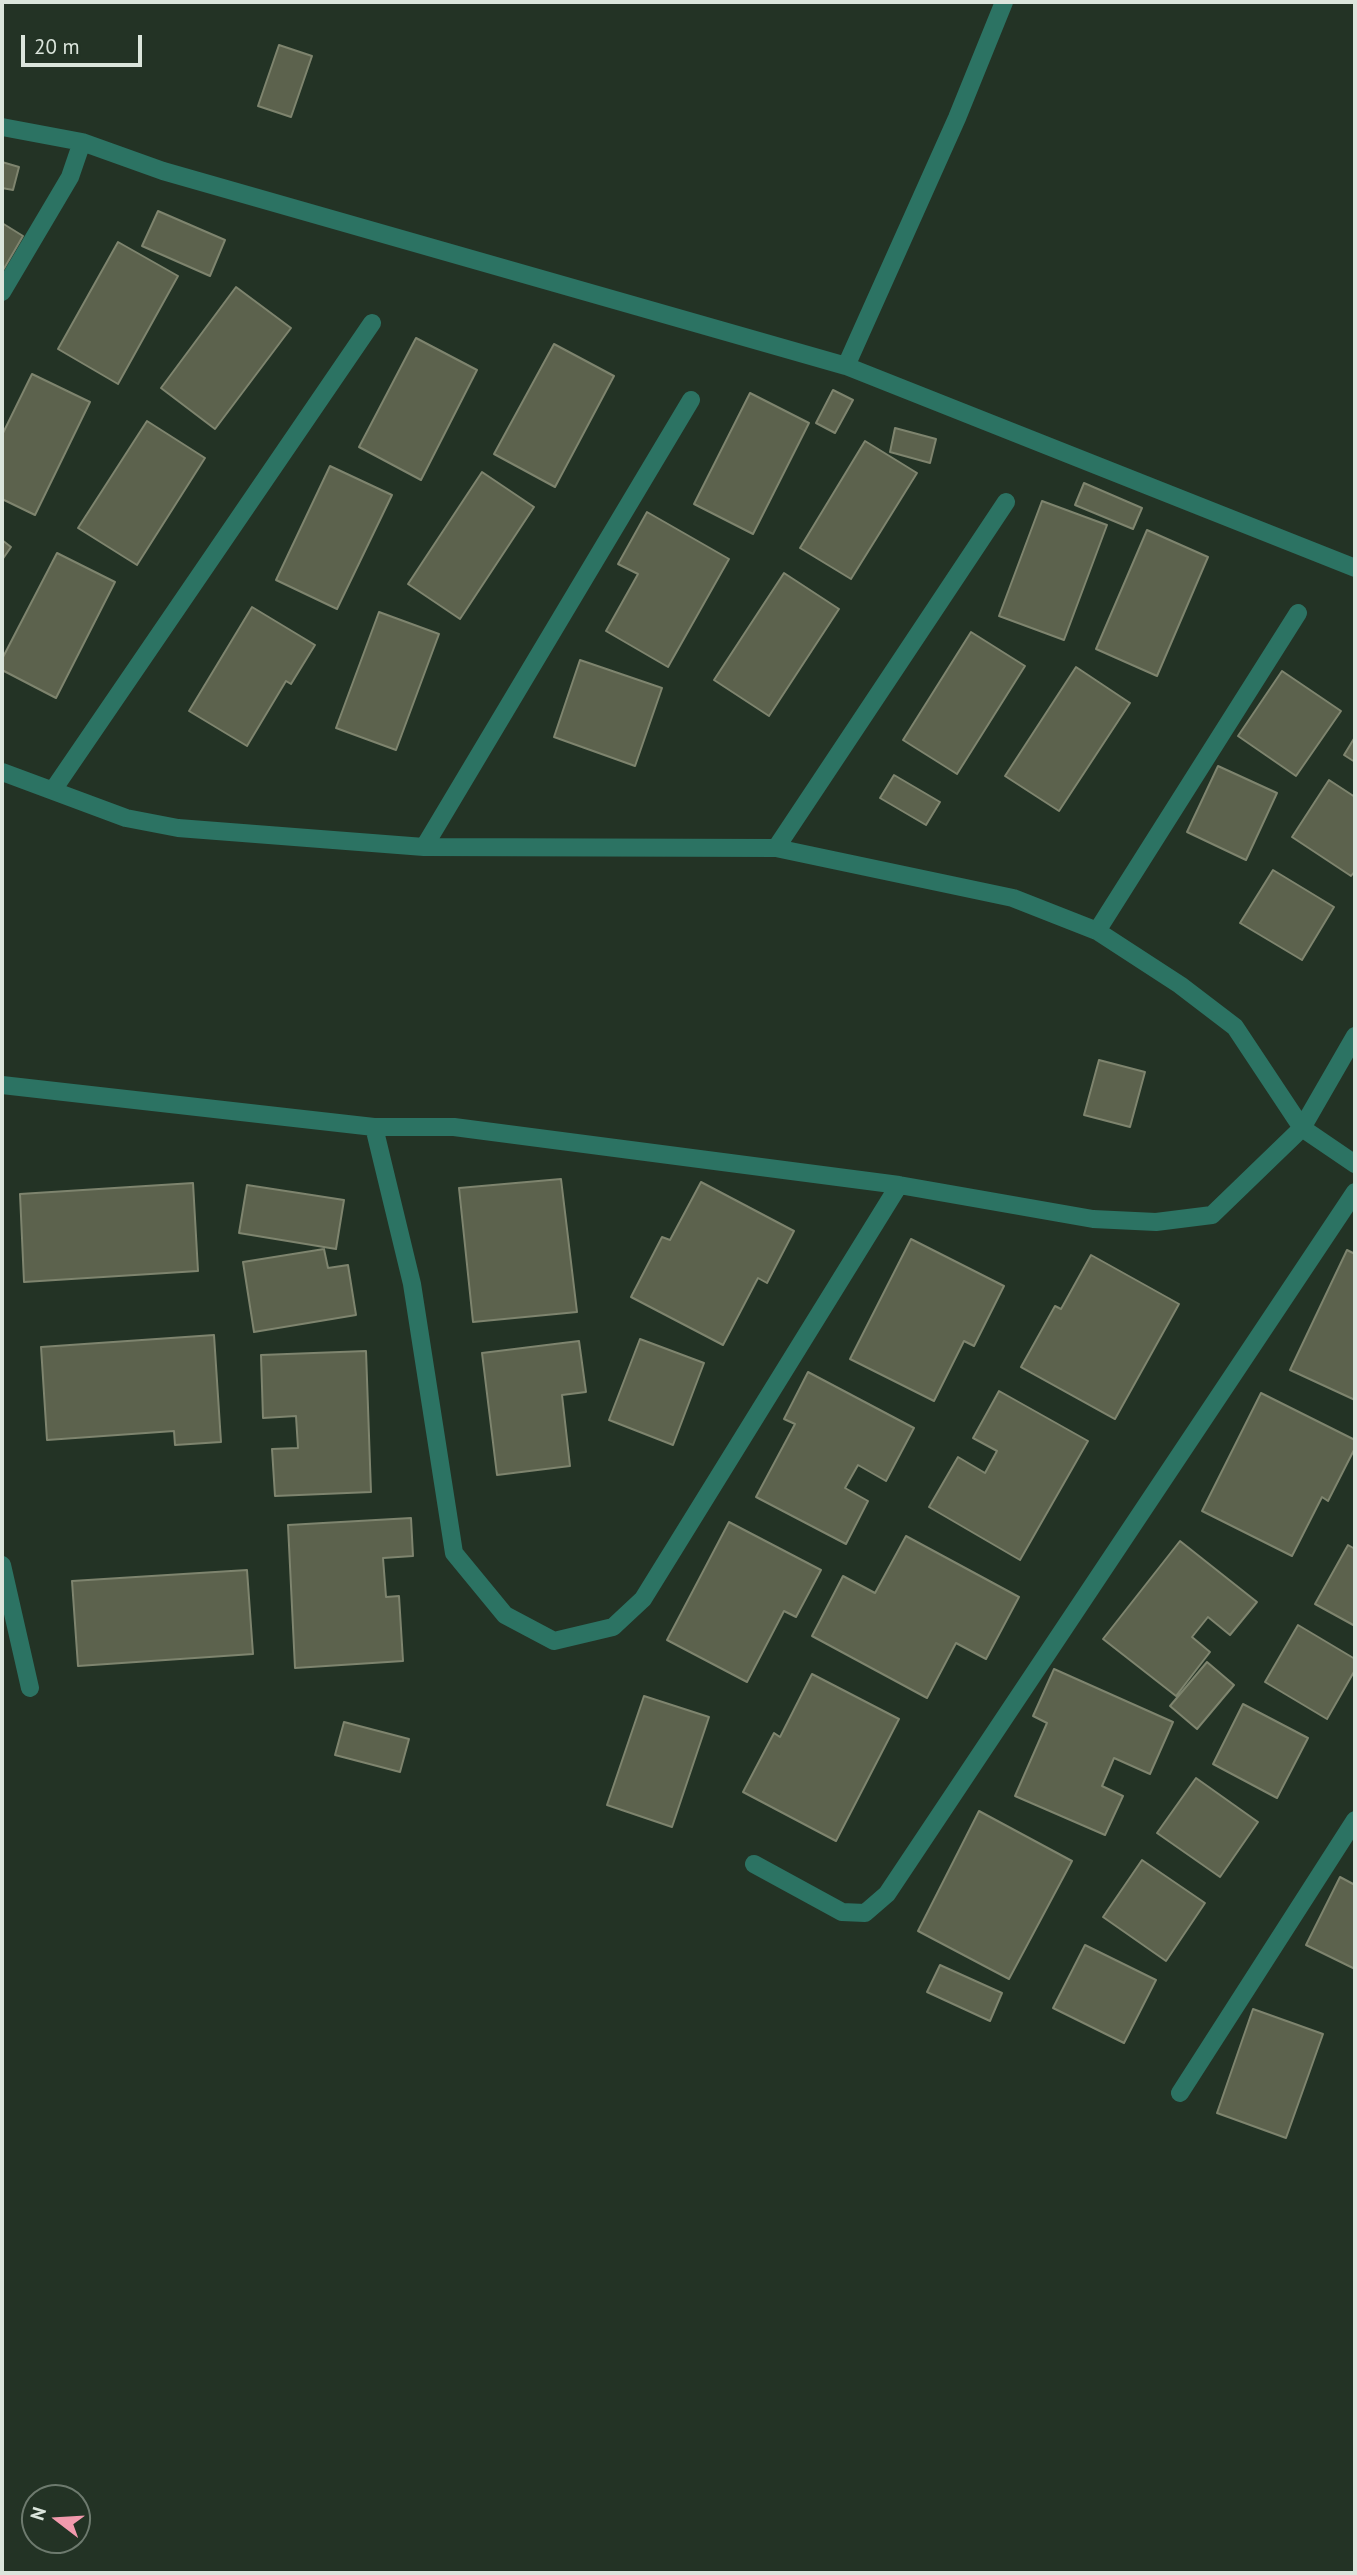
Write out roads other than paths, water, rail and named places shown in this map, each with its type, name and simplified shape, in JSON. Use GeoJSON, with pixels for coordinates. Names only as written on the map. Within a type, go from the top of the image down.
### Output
{"type":"FeatureCollection","features":[{"type":"Feature","properties":{"kind":"street"},"geometry":{"type":"LineString","coordinates":[[846,366],[957,118],[1004,2]]}},
{"type":"Feature","properties":{"kind":"street"},"geometry":{"type":"LineString","coordinates":[[2,127],[82,142],[163,171],[846,366],[1355,568]]}},
{"type":"Feature","properties":{"kind":"street"},"geometry":{"type":"LineString","coordinates":[[2,292],[70,177],[82,142]]}},
{"type":"Feature","properties":{"kind":"street"},"geometry":{"type":"LineString","coordinates":[[52,790],[372,323]]}},
{"type":"Feature","properties":{"kind":"street"},"geometry":{"type":"LineString","coordinates":[[424,847],[691,400]]}},
{"type":"Feature","properties":{"kind":"street"},"geometry":{"type":"LineString","coordinates":[[776,848],[1006,502]]}},
{"type":"Feature","properties":{"kind":"street"},"geometry":{"type":"LineString","coordinates":[[1097,931],[1298,613]]}},
{"type":"Feature","properties":{"kind":"street"},"geometry":{"type":"LineString","coordinates":[[2,772],[126,818],[178,828],[424,847],[776,848],[1013,898],[1097,931],[1180,985],[1235,1027],[1302,1128],[1355,1164]]}},
{"type":"Feature","properties":{"kind":"street"},"geometry":{"type":"LineString","coordinates":[[2,1085],[374,1127],[454,1127],[899,1185],[1093,1219],[1156,1222],[1212,1215],[1302,1128],[1355,1036]]}},
{"type":"Feature","properties":{"kind":"street"},"geometry":{"type":"LineString","coordinates":[[374,1127],[412,1284],[454,1553],[505,1615],[554,1641],[613,1627],[643,1599],[899,1185]]}},
{"type":"Feature","properties":{"kind":"street"},"geometry":{"type":"LineString","coordinates":[[754,1864],[842,1912],[865,1913],[887,1894],[1355,1192]]}},
{"type":"Feature","properties":{"kind":"street"},"geometry":{"type":"LineString","coordinates":[[2,1565],[30,1688]]}},
{"type":"Feature","properties":{"kind":"street"},"geometry":{"type":"LineString","coordinates":[[1180,2093],[1355,1820]]}}]}
